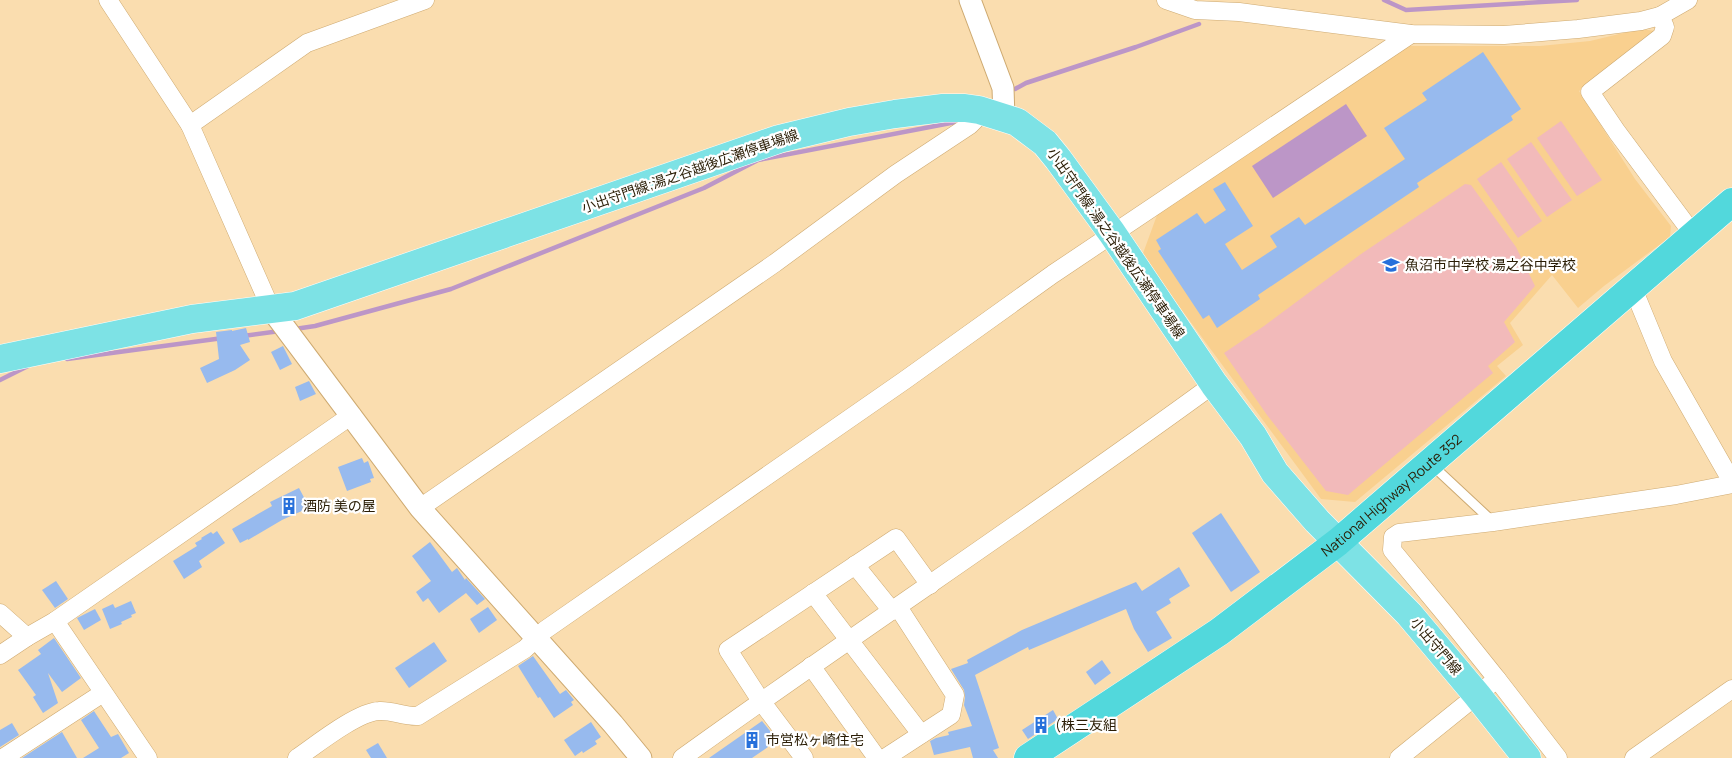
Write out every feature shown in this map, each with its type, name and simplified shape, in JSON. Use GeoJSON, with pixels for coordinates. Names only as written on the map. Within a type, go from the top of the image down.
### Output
{"type":"FeatureCollection","features":[{"type":"Feature","properties":{"kind":"highway","name":"National Highway Route 352"},"geometry":{"type":"LineString","coordinates":[[1028,758],[1219,632],[1338,542],[1732,202]]}},
{"type":"Feature","properties":{"kind":"main road","name":"小出守門線;湯之谷越後広瀬停車場線"},"geometry":{"type":"LineString","coordinates":[[0,359],[192,319],[295,306],[779,140],[849,122],[895,114],[943,108],[965,108],[1017,122],[1045,143],[1112,233],[1276,472],[1296,498],[1338,542]]}},
{"type":"Feature","properties":{"kind":"main road","name":"小出守門線"},"geometry":{"type":"LineString","coordinates":[[1338,542],[1409,614],[1487,687],[1526,758]]}},
{"type":"Feature","properties":{"kind":"street"},"geometry":{"type":"LineString","coordinates":[[108,0],[190,125],[271,309],[420,508],[613,724],[641,758]]}},
{"type":"Feature","properties":{"kind":"street"},"geometry":{"type":"LineString","coordinates":[[190,125],[306,43],[425,0]]}},
{"type":"Feature","properties":{"kind":"street"},"geometry":{"type":"LineString","coordinates":[[420,508],[775,263],[896,174],[978,118],[991,114],[1003,88],[970,0]]}},
{"type":"Feature","properties":{"kind":"street"},"geometry":{"type":"LineString","coordinates":[[1166,0],[1195,10],[1239,12],[1411,34],[1513,34],[1578,29],[1641,21],[1660,16],[1688,0]]}},
{"type":"Feature","properties":{"kind":"street"},"geometry":{"type":"LineString","coordinates":[[1660,16],[1665,27],[1662,36],[1590,92],[1687,226],[1696,234]]}},
{"type":"Feature","properties":{"kind":"street"},"geometry":{"type":"LineString","coordinates":[[297,758],[362,715],[380,710],[418,716],[526,649],[553,624],[897,386],[1052,274],[1411,34]]}},
{"type":"Feature","properties":{"kind":"street"},"geometry":{"type":"LineString","coordinates":[[1558,758],[1487,687],[1445,614],[1396,556],[1392,550],[1392,544],[1394,537],[1399,533],[1493,522],[1676,495],[1732,483],[1663,361],[1638,298],[1630,289]]}},
{"type":"Feature","properties":{"kind":"street"},"geometry":{"type":"LineString","coordinates":[[682,758],[1214,384]]}},
{"type":"Feature","properties":{"kind":"street"},"geometry":{"type":"LineString","coordinates":[[0,654],[55,621],[352,415]]}},
{"type":"Feature","properties":{"kind":"street"},"geometry":{"type":"LineString","coordinates":[[804,758],[761,701],[728,650],[896,538],[930,585]]}},
{"type":"Feature","properties":{"kind":"street"},"geometry":{"type":"LineString","coordinates":[[855,565],[895,609],[955,695],[951,715],[885,758]]}},
{"type":"Feature","properties":{"kind":"street"},"geometry":{"type":"LineString","coordinates":[[814,593],[921,734]]}},
{"type":"Feature","properties":{"kind":"street"},"geometry":{"type":"LineString","coordinates":[[0,613],[27,637]]}},
{"type":"Feature","properties":{"kind":"street"},"geometry":{"type":"LineString","coordinates":[[55,621],[148,758]]}},
{"type":"Feature","properties":{"kind":"street"},"geometry":{"type":"LineString","coordinates":[[811,666],[877,758]]}},
{"type":"Feature","properties":{"kind":"street"},"geometry":{"type":"LineString","coordinates":[[1399,758],[1487,687]]}},
{"type":"Feature","properties":{"kind":"street"},"geometry":{"type":"LineString","coordinates":[[1634,758],[1732,689]]}},
{"type":"Feature","properties":{"kind":"street"},"geometry":{"type":"LineString","coordinates":[[3,758],[103,693]]}},
{"type":"Feature","properties":{"kind":"lane"},"geometry":{"type":"LineString","coordinates":[[1430,463],[1493,522]]}},
{"type":"Feature","properties":{"kind":"shaded area","name":"魚沼市中学校 湯之谷中学校"},"geometry":{"type":"Polygon","coordinates":[[[1640,29],[1656,31],[1614,68],[1579,91],[1635,179],[1671,226],[1670,237],[1604,286],[1578,308],[1552,275],[1510,323],[1523,345],[1497,366],[1506,376],[1355,502],[1321,499],[1142,256],[1160,207],[1407,46],[1540,46],[1590,41],[1640,29]]]}},
{"type":"Feature","properties":{"kind":"shaded area"},"geometry":{"type":"Polygon","coordinates":[[[1346,104],[1367,136],[1273,198],[1252,166],[1346,104]]]}},
{"type":"Feature","properties":{"kind":"shaded area"},"geometry":{"type":"Polygon","coordinates":[[[1561,121],[1602,180],[1577,196],[1537,138],[1561,121]]]}},
{"type":"Feature","properties":{"kind":"shaded area"},"geometry":{"type":"Polygon","coordinates":[[[1531,142],[1572,200],[1547,217],[1507,159],[1531,142]]]}},
{"type":"Feature","properties":{"kind":"shaded area"},"geometry":{"type":"Polygon","coordinates":[[[1501,162],[1542,221],[1518,238],[1477,179],[1501,162]]]}},
{"type":"Feature","properties":{"kind":"shaded area"},"geometry":{"type":"Polygon","coordinates":[[[1465,184],[1471,185],[1516,247],[1535,286],[1504,322],[1515,342],[1488,366],[1493,373],[1348,495],[1326,491],[1267,415],[1224,353],[1264,326],[1361,254],[1465,184]]]}},
{"type":"Feature","properties":{"kind":"building"},"geometry":{"type":"Polygon","coordinates":[[[1483,52],[1521,109],[1511,116],[1513,120],[1417,183],[1419,187],[1258,295],[1260,299],[1217,328],[1209,315],[1203,319],[1158,251],[1161,249],[1156,240],[1197,213],[1205,224],[1226,210],[1213,189],[1225,182],[1253,226],[1225,244],[1242,270],[1277,247],[1270,236],[1299,217],[1305,225],[1405,159],[1384,128],[1427,100],[1422,93],[1483,52]]]}},
{"type":"Feature","properties":{"kind":"building"},"geometry":{"type":"Polygon","coordinates":[[[246,328],[250,342],[240,345],[250,360],[235,370],[207,383],[200,368],[219,359],[216,332],[246,328]]]}},
{"type":"Feature","properties":{"kind":"building"},"geometry":{"type":"Polygon","coordinates":[[[283,346],[292,364],[280,370],[271,352],[283,346]]]}},
{"type":"Feature","properties":{"kind":"building"},"geometry":{"type":"Polygon","coordinates":[[[309,381],[316,394],[300,401],[295,387],[309,381]]]}},
{"type":"Feature","properties":{"kind":"building"},"geometry":{"type":"Polygon","coordinates":[[[362,458],[364,463],[368,461],[374,478],[370,479],[371,482],[347,491],[338,467],[362,458]]]}},
{"type":"Feature","properties":{"kind":"building"},"geometry":{"type":"Polygon","coordinates":[[[299,488],[308,505],[302,508],[304,510],[240,543],[232,529],[272,506],[270,502],[299,488]]]}},
{"type":"Feature","properties":{"kind":"building"},"geometry":{"type":"Polygon","coordinates":[[[1221,513],[1260,572],[1231,592],[1192,533],[1221,513]]]}},
{"type":"Feature","properties":{"kind":"building"},"geometry":{"type":"Polygon","coordinates":[[[217,531],[225,543],[199,561],[202,567],[184,579],[173,561],[197,546],[195,543],[201,538],[217,531]]]}},
{"type":"Feature","properties":{"kind":"building"},"geometry":{"type":"Polygon","coordinates":[[[430,542],[452,572],[457,568],[465,580],[466,578],[485,599],[477,605],[466,593],[439,613],[428,598],[423,602],[416,592],[431,581],[412,556],[430,542]]]}},
{"type":"Feature","properties":{"kind":"building"},"geometry":{"type":"Polygon","coordinates":[[[1179,567],[1190,586],[1169,599],[1171,603],[1156,612],[1172,638],[1148,652],[1134,629],[1126,609],[1029,650],[1028,647],[975,675],[999,748],[993,750],[998,758],[973,758],[970,747],[934,755],[930,741],[949,735],[948,732],[972,726],[964,705],[964,690],[951,669],[968,663],[967,660],[1022,630],[1136,582],[1142,591],[1179,567]]]}},
{"type":"Feature","properties":{"kind":"building"},"geometry":{"type":"Polygon","coordinates":[[[56,581],[68,599],[55,608],[42,590],[56,581]]]}},
{"type":"Feature","properties":{"kind":"building"},"geometry":{"type":"Polygon","coordinates":[[[131,601],[136,613],[121,622],[122,624],[110,629],[102,609],[113,604],[115,608],[131,601]]]}},
{"type":"Feature","properties":{"kind":"building"},"geometry":{"type":"Polygon","coordinates":[[[488,607],[497,620],[479,633],[470,619],[488,607]]]}},
{"type":"Feature","properties":{"kind":"building"},"geometry":{"type":"Polygon","coordinates":[[[95,609],[101,620],[84,630],[77,618],[95,609]]]}},
{"type":"Feature","properties":{"kind":"building"},"geometry":{"type":"Polygon","coordinates":[[[54,638],[81,678],[62,692],[48,673],[58,703],[43,713],[33,697],[36,695],[18,670],[41,654],[38,650],[54,638]]]}},
{"type":"Feature","properties":{"kind":"building"},"geometry":{"type":"Polygon","coordinates":[[[434,642],[447,661],[409,688],[395,668],[434,642]]]}},
{"type":"Feature","properties":{"kind":"building"},"geometry":{"type":"Polygon","coordinates":[[[533,656],[560,694],[566,690],[574,700],[571,702],[573,705],[554,718],[540,697],[538,698],[518,666],[533,656]]]}},
{"type":"Feature","properties":{"kind":"building"},"geometry":{"type":"Polygon","coordinates":[[[1102,660],[1111,673],[1095,685],[1086,672],[1102,660]]]}},
{"type":"Feature","properties":{"kind":"building","name":"(株三友組"},"geometry":{"type":"Polygon","coordinates":[[[1053,710],[1058,719],[1028,739],[1022,730],[1053,710]]]}},
{"type":"Feature","properties":{"kind":"building"},"geometry":{"type":"Polygon","coordinates":[[[94,711],[111,737],[118,734],[129,753],[121,758],[83,758],[99,748],[81,720],[94,711]]]}},
{"type":"Feature","properties":{"kind":"building","name":"市営松ヶ崎住宅"},"geometry":{"type":"Polygon","coordinates":[[[762,721],[775,737],[766,743],[768,747],[752,758],[709,758],[762,721]]]}},
{"type":"Feature","properties":{"kind":"building"},"geometry":{"type":"Polygon","coordinates":[[[591,722],[601,737],[595,741],[597,744],[575,756],[564,740],[591,722]]]}},
{"type":"Feature","properties":{"kind":"building"},"geometry":{"type":"Polygon","coordinates":[[[12,723],[19,735],[0,747],[0,730],[12,723]]]}},
{"type":"Feature","properties":{"kind":"building"},"geometry":{"type":"Polygon","coordinates":[[[62,732],[77,758],[22,758],[62,732]]]}},
{"type":"Feature","properties":{"kind":"building"},"geometry":{"type":"Polygon","coordinates":[[[378,743],[387,758],[371,758],[366,750],[378,743]]]}},
{"type":"Feature","properties":{"kind":"waterway"},"geometry":{"type":"LineString","coordinates":[[1384,0],[1406,10],[1577,0]]}},
{"type":"Feature","properties":{"kind":"waterway"},"geometry":{"type":"LineString","coordinates":[[1015,89],[1026,83],[1199,24]]}},
{"type":"Feature","properties":{"kind":"waterway"},"geometry":{"type":"LineString","coordinates":[[295,329],[315,326],[451,289],[704,188],[758,160],[956,122]]}},
{"type":"Feature","properties":{"kind":"waterway"},"geometry":{"type":"LineString","coordinates":[[243,336],[280,331]]}},
{"type":"Feature","properties":{"kind":"waterway"},"geometry":{"type":"LineString","coordinates":[[67,359],[223,338]]}},
{"type":"Feature","properties":{"kind":"waterway"},"geometry":{"type":"LineString","coordinates":[[0,380],[28,366]]}},
{"type":"Feature","properties":{"kind":"place","name":"魚沼市中学校 湯之谷中学校"},"geometry":{"type":"Point","coordinates":[1391,265]}},
{"type":"Feature","properties":{"kind":"place","name":"酒防 美の屋"},"geometry":{"type":"Point","coordinates":[289,506]}},
{"type":"Feature","properties":{"kind":"place","name":"(株三友組"},"geometry":{"type":"Point","coordinates":[1041,725]}},
{"type":"Feature","properties":{"kind":"place","name":"市営松ヶ崎住宅"},"geometry":{"type":"Point","coordinates":[752,740]}}]}
